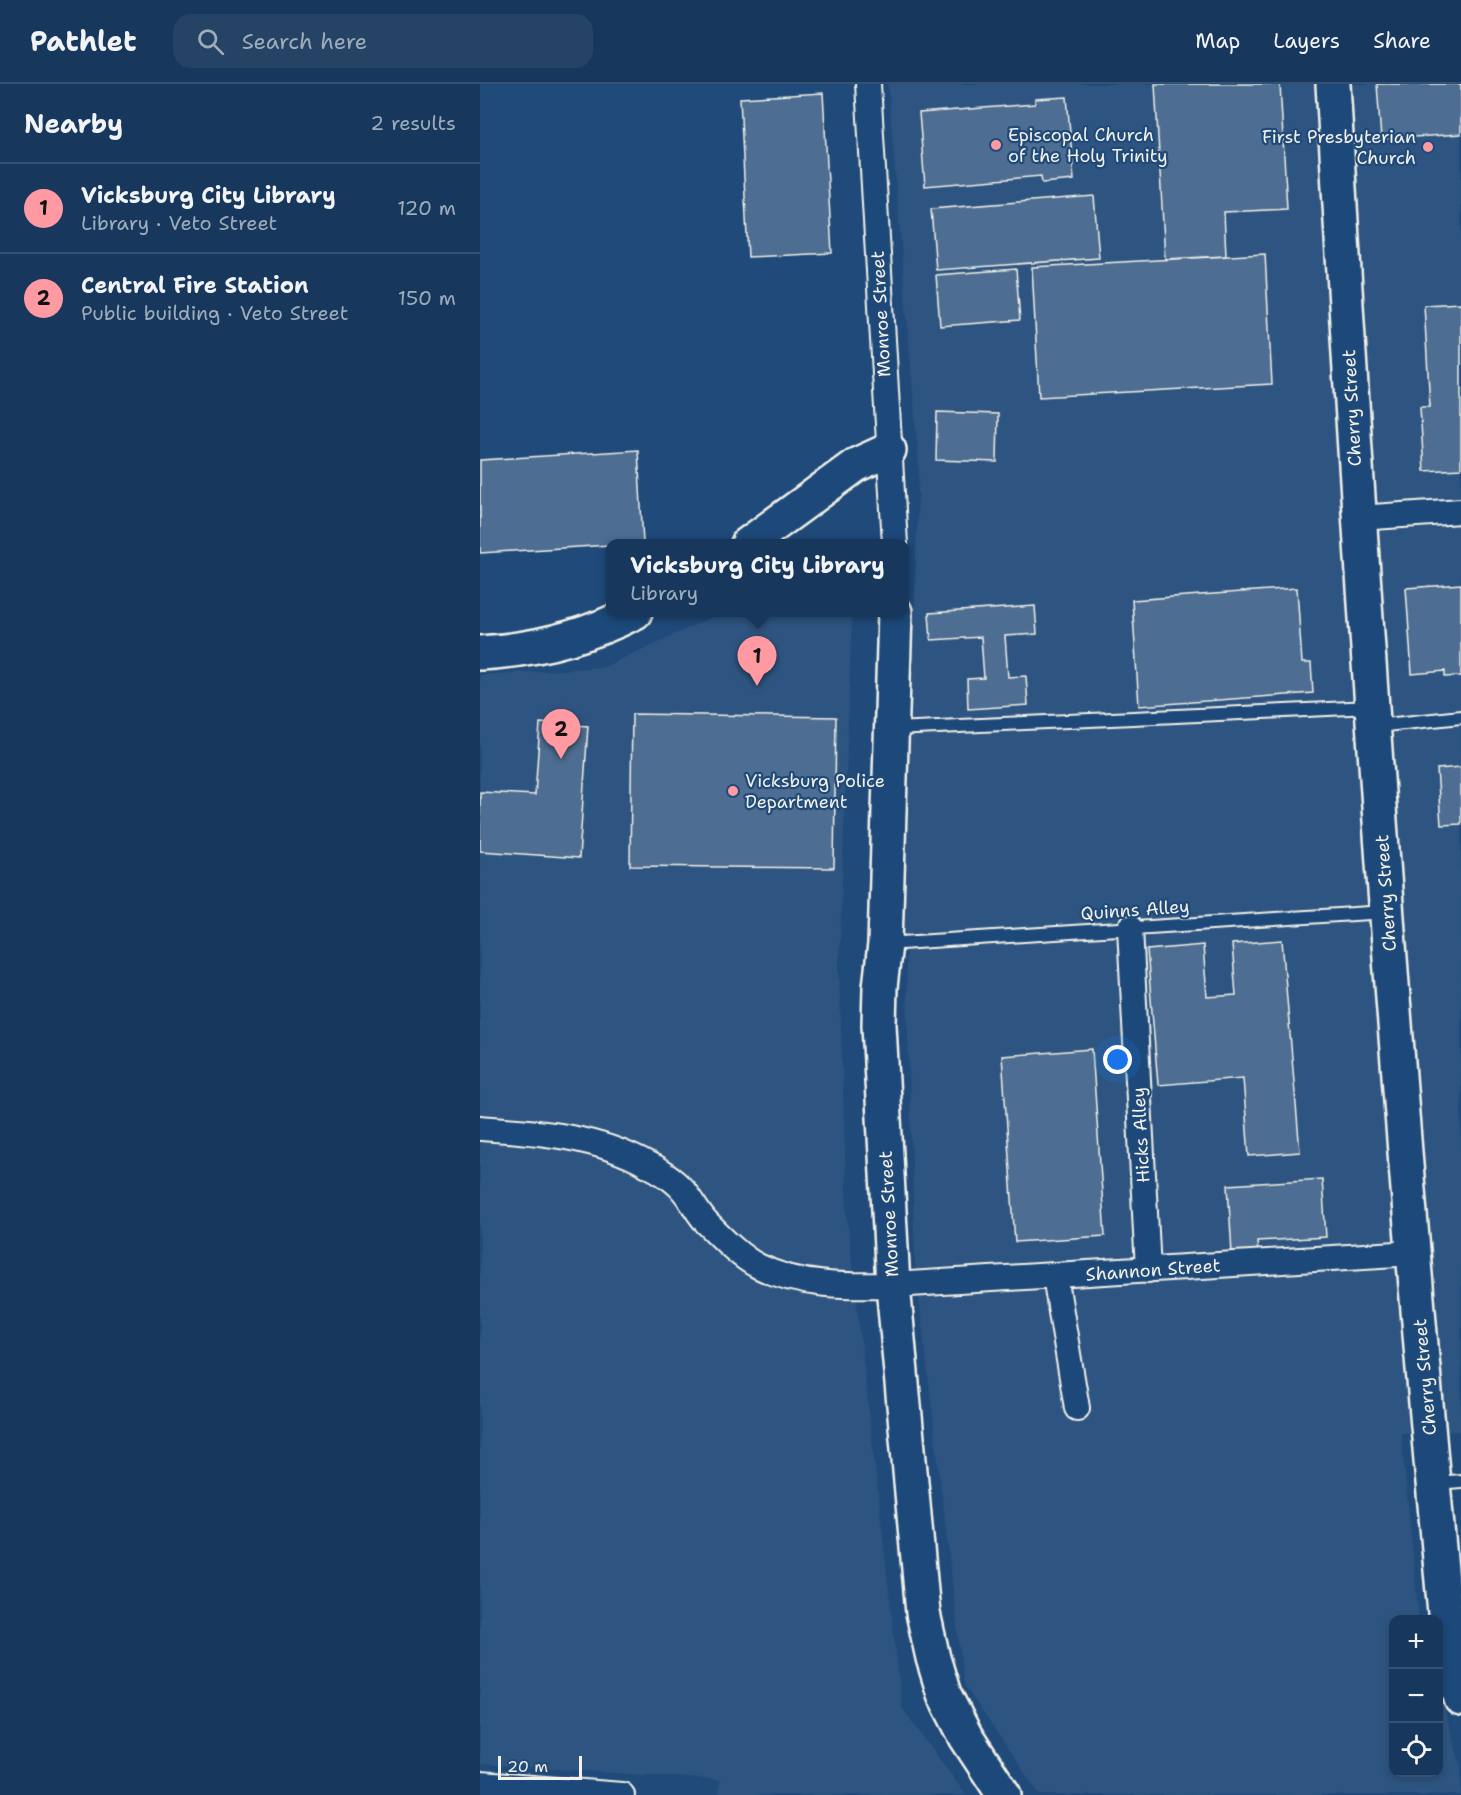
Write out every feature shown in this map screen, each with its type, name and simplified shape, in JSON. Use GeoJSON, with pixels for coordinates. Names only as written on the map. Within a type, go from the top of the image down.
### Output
{"type":"FeatureCollection","features":[{"type":"Feature","properties":{"kind":"street","name":"Monroe Street"},"geometry":{"type":"LineString","coordinates":[[868,84],[895,539]]}},
{"type":"Feature","properties":{"kind":"street","name":"Cherry Street"},"geometry":{"type":"LineString","coordinates":[[1333,84],[1358,518],[1413,1253],[1448,1482],[1445,1613],[1451,1660],[1461,1699]]}},
{"type":"Feature","properties":{"kind":"street"},"geometry":{"type":"LineString","coordinates":[[754,539],[856,465],[889,450]]}},
{"type":"Feature","properties":{"kind":"street"},"geometry":{"type":"LineString","coordinates":[[1358,518],[1461,511]]}},
{"type":"Feature","properties":{"kind":"street"},"geometry":{"type":"LineString","coordinates":[[480,653],[552,644],[612,624],[625,617]]}},
{"type":"Feature","properties":{"kind":"street","name":"Monroe Street"},"geometry":{"type":"LineString","coordinates":[[894,617],[893,729],[885,944],[880,987],[879,1025],[893,1285],[923,1613],[944,1694],[966,1737],[1004,1795]]}},
{"type":"Feature","properties":{"kind":"street","name":"Hicks Alley"},"geometry":{"type":"LineString","coordinates":[[1130,928],[1148,1270]]}},
{"type":"Feature","properties":{"kind":"street","name":"Shannon Street"},"geometry":{"type":"LineString","coordinates":[[480,1128],[529,1131],[574,1138],[619,1151],[649,1165],[680,1187],[704,1220],[735,1249],[758,1266],[797,1279],[841,1286],[1055,1276],[1413,1253]]}},
{"type":"Feature","properties":{"kind":"street"},"geometry":{"type":"LineString","coordinates":[[1055,1276],[1077,1408]]}},
{"type":"Feature","properties":{"kind":"street"},"geometry":{"type":"LineString","coordinates":[[480,1784],[622,1795]]}},
{"type":"Feature","properties":{"kind":"lane"},"geometry":{"type":"LineString","coordinates":[[893,729],[1373,716],[1461,717]]}},
{"type":"Feature","properties":{"kind":"lane","name":"Quinns Alley"},"geometry":{"type":"LineString","coordinates":[[885,944],[1387,912]]}},
{"type":"Feature","properties":{"kind":"shaded area"},"geometry":{"type":"Polygon","coordinates":[[[888,84],[1461,84],[1461,1431],[1401,1433],[1419,1615],[1389,1615],[1389,1777],[1443,1777],[1443,1704],[1461,1767],[1461,1795],[1040,1795],[964,1685],[915,1264],[904,903],[919,466],[888,84]]]}},
{"type":"Feature","properties":{"kind":"shaded area"},"geometry":{"type":"Polygon","coordinates":[[[712,617],[852,617],[839,966],[847,1216],[902,1708],[966,1795],[719,1795],[720,1780],[480,1764],[480,675],[604,667],[712,617]]]}},
{"type":"Feature","properties":{"kind":"building"},"geometry":{"type":"Polygon","coordinates":[[[1155,84],[1280,84],[1287,209],[1224,212],[1226,256],[1165,259],[1155,84]]]}},
{"type":"Feature","properties":{"kind":"building"},"geometry":{"type":"Polygon","coordinates":[[[1377,84],[1461,84],[1461,134],[1381,139],[1377,84]]]}},
{"type":"Feature","properties":{"kind":"building"},"geometry":{"type":"Polygon","coordinates":[[[823,93],[832,253],[748,257],[740,98],[823,93]]]}},
{"type":"Feature","properties":{"kind":"building","name":"Episcopal Church of the Holy Trinity"},"geometry":{"type":"Polygon","coordinates":[[[1067,97],[1074,180],[1042,183],[1041,176],[925,186],[919,113],[1035,104],[1035,99],[1067,97]]]}},
{"type":"Feature","properties":{"kind":"building"},"geometry":{"type":"Polygon","coordinates":[[[1094,196],[1099,258],[936,270],[931,209],[1094,196]]]}},
{"type":"Feature","properties":{"kind":"building"},"geometry":{"type":"Polygon","coordinates":[[[1265,254],[1272,384],[1039,397],[1032,267],[1265,254]]]}},
{"type":"Feature","properties":{"kind":"building"},"geometry":{"type":"Polygon","coordinates":[[[1016,269],[1020,320],[940,326],[936,275],[1016,269]]]}},
{"type":"Feature","properties":{"kind":"building"},"geometry":{"type":"Polygon","coordinates":[[[1461,303],[1461,469],[1424,471],[1420,407],[1430,407],[1424,305],[1461,303]]]}},
{"type":"Feature","properties":{"kind":"building"},"geometry":{"type":"Polygon","coordinates":[[[937,412],[998,414],[997,462],[936,460],[937,412]]]}},
{"type":"Feature","properties":{"kind":"building"},"geometry":{"type":"Polygon","coordinates":[[[638,450],[643,539],[606,539],[606,545],[480,553],[480,460],[638,450]]]}},
{"type":"Feature","properties":{"kind":"building"},"geometry":{"type":"Polygon","coordinates":[[[1461,584],[1461,676],[1445,677],[1445,671],[1412,674],[1406,588],[1461,584]]]}},
{"type":"Feature","properties":{"kind":"building"},"geometry":{"type":"Polygon","coordinates":[[[1297,588],[1302,663],[1311,663],[1313,693],[1139,706],[1132,600],[1297,588]]]}},
{"type":"Feature","properties":{"kind":"building"},"geometry":{"type":"Polygon","coordinates":[[[1035,606],[1037,634],[1005,636],[1008,677],[1026,676],[1028,705],[968,709],[967,679],[984,678],[981,637],[931,640],[929,613],[1035,606]]]}},
{"type":"Feature","properties":{"kind":"building","name":"Vicksburg Police Department"},"geometry":{"type":"Polygon","coordinates":[[[632,714],[836,717],[834,868],[630,866],[632,714]]]}},
{"type":"Feature","properties":{"kind":"building"},"geometry":{"type":"Polygon","coordinates":[[[540,723],[588,726],[579,858],[480,851],[480,792],[535,795],[540,723]]]}},
{"type":"Feature","properties":{"kind":"building"},"geometry":{"type":"Polygon","coordinates":[[[1461,767],[1461,824],[1441,825],[1437,769],[1461,767]]]}},
{"type":"Feature","properties":{"kind":"building"},"geometry":{"type":"Polygon","coordinates":[[[1282,940],[1300,1152],[1249,1156],[1243,1078],[1158,1085],[1147,950],[1203,945],[1207,997],[1236,995],[1232,944],[1282,940]]]}},
{"type":"Feature","properties":{"kind":"building"},"geometry":{"type":"Polygon","coordinates":[[[1092,1049],[1105,1236],[1015,1242],[1002,1056],[1092,1049]]]}},
{"type":"Feature","properties":{"kind":"building"},"geometry":{"type":"Polygon","coordinates":[[[1322,1179],[1326,1237],[1257,1241],[1258,1252],[1232,1254],[1228,1185],[1322,1179]]]}},
{"type":"Feature","properties":{"kind":"place","name":"Episcopal Church of the Holy Trinity"},"geometry":{"type":"Point","coordinates":[996,145]}},
{"type":"Feature","properties":{"kind":"place","name":"First Presbyterian Church"},"geometry":{"type":"Point","coordinates":[1428,147]}},
{"type":"Feature","properties":{"kind":"place","name":"Vicksburg City Library"},"geometry":{"type":"Point","coordinates":[757,686]}},
{"type":"Feature","properties":{"kind":"place","name":"Central Fire Station"},"geometry":{"type":"Point","coordinates":[561,759]}},
{"type":"Feature","properties":{"kind":"place","name":"Vicksburg Police Department"},"geometry":{"type":"Point","coordinates":[733,791]}}]}
